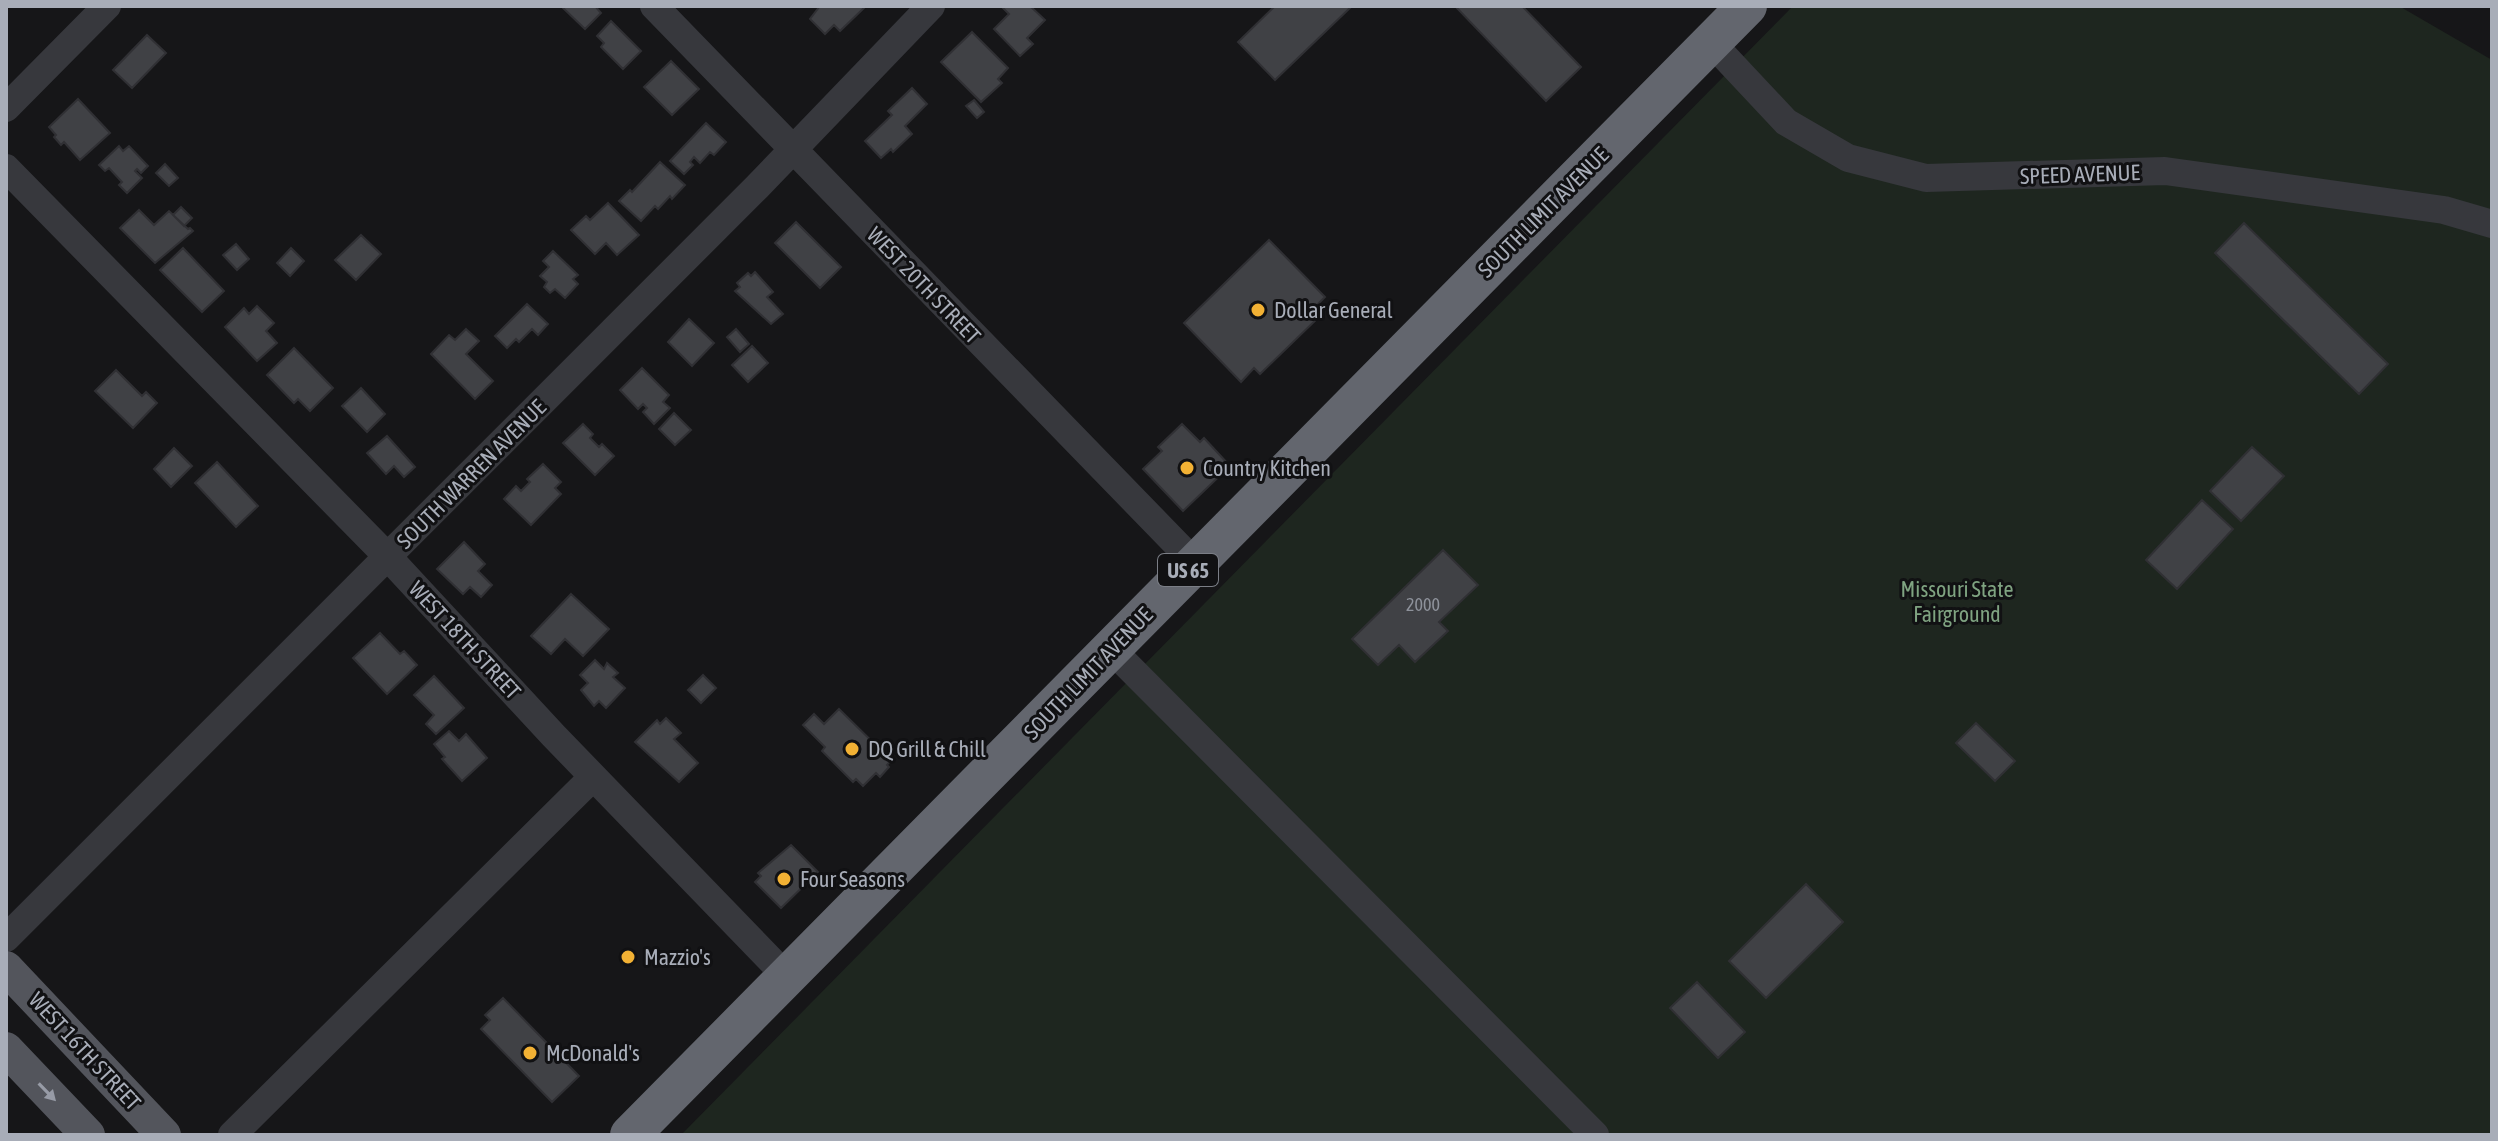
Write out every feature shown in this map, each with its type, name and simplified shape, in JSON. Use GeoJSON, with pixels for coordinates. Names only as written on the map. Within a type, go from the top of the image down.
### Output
{"type":"FeatureCollection","features":[{"type":"Feature","properties":{"kind":"highway","name":"SOUTH LIMIT AVENUE"},"geometry":{"type":"LineString","coordinates":[[630,1135],[1747,6]]}},
{"type":"Feature","properties":{"kind":"main road","name":"WEST 16TH STREET"},"geometry":{"type":"LineString","coordinates":[[6,968],[164,1135]]}},
{"type":"Feature","properties":{"kind":"main road"},"geometry":{"type":"LineString","coordinates":[[6,1049],[88,1135]]}},
{"type":"Feature","properties":{"kind":"street"},"geometry":{"type":"LineString","coordinates":[[6,108],[107,6]]}},
{"type":"Feature","properties":{"kind":"street","name":"WEST 20TH STREET"},"geometry":{"type":"LineString","coordinates":[[654,6],[1195,563]]}},
{"type":"Feature","properties":{"kind":"street","name":"SOUTH WARREN AVENUE"},"geometry":{"type":"LineString","coordinates":[[6,938],[792,151],[931,6]]}},
{"type":"Feature","properties":{"kind":"street","name":"SPEED AVENUE"},"geometry":{"type":"LineString","coordinates":[[1711,42],[1786,122],[1848,158],[1926,178],[2165,171],[2444,210],[2492,224]]}},
{"type":"Feature","properties":{"kind":"street","name":"WEST 18TH STREET"},"geometry":{"type":"LineString","coordinates":[[6,168],[388,557],[593,777],[787,977]]}},
{"type":"Feature","properties":{"kind":"street"},"geometry":{"type":"LineString","coordinates":[[1112,650],[1595,1135]]}},
{"type":"Feature","properties":{"kind":"street"},"geometry":{"type":"LineString","coordinates":[[232,1135],[593,777]]}},
{"type":"Feature","properties":{"kind":"green space","name":"Missouri State Fairground"},"geometry":{"type":"Polygon","coordinates":[[[1793,6],[2399,6],[2492,60],[2492,1135],[681,1135],[1793,6]]]}},
{"type":"Feature","properties":{"kind":"building"},"geometry":{"type":"Polygon","coordinates":[[[561,6],[595,6],[601,13],[585,29],[561,6]]]}},
{"type":"Feature","properties":{"kind":"building"},"geometry":{"type":"Polygon","coordinates":[[[820,6],[866,6],[840,31],[834,25],[825,34],[810,19],[820,6]]]}},
{"type":"Feature","properties":{"kind":"building"},"geometry":{"type":"Polygon","coordinates":[[[1001,6],[1030,6],[1045,20],[1027,38],[1033,44],[1020,56],[994,29],[1009,14],[1001,6]]]}},
{"type":"Feature","properties":{"kind":"building"},"geometry":{"type":"Polygon","coordinates":[[[1275,6],[1352,6],[1275,80],[1238,42],[1275,6]]]}},
{"type":"Feature","properties":{"kind":"building"},"geometry":{"type":"Polygon","coordinates":[[[1455,6],[1522,6],[1581,67],[1546,101],[1455,6]]]}},
{"type":"Feature","properties":{"kind":"building"},"geometry":{"type":"Polygon","coordinates":[[[611,21],[641,51],[623,69],[601,47],[604,43],[597,36],[611,21]]]}},
{"type":"Feature","properties":{"kind":"building"},"geometry":{"type":"Polygon","coordinates":[[[972,32],[1008,68],[998,79],[1002,83],[981,102],[941,62],[972,32]]]}},
{"type":"Feature","properties":{"kind":"building"},"geometry":{"type":"Polygon","coordinates":[[[147,35],[166,53],[132,88],[113,70],[147,35]]]}},
{"type":"Feature","properties":{"kind":"building"},"geometry":{"type":"Polygon","coordinates":[[[671,61],[699,89],[672,115],[644,87],[671,61]]]}},
{"type":"Feature","properties":{"kind":"building"},"geometry":{"type":"Polygon","coordinates":[[[912,88],[927,104],[905,126],[912,134],[893,152],[891,149],[881,158],[865,141],[892,115],[888,111],[912,88]]]}},
{"type":"Feature","properties":{"kind":"building"},"geometry":{"type":"Polygon","coordinates":[[[78,99],[110,133],[80,160],[64,142],[61,145],[49,127],[78,99]]]}},
{"type":"Feature","properties":{"kind":"building"},"geometry":{"type":"Polygon","coordinates":[[[974,100],[984,112],[977,118],[966,106],[974,100]]]}},
{"type":"Feature","properties":{"kind":"building"},"geometry":{"type":"Polygon","coordinates":[[[706,123],[726,142],[714,155],[710,152],[700,163],[694,157],[690,162],[693,165],[684,174],[670,161],[706,123]]]}},
{"type":"Feature","properties":{"kind":"building"},"geometry":{"type":"Polygon","coordinates":[[[119,146],[123,151],[129,146],[148,166],[141,173],[137,169],[135,171],[142,178],[127,193],[109,168],[105,171],[99,165],[119,146]]]}},
{"type":"Feature","properties":{"kind":"building"},"geometry":{"type":"Polygon","coordinates":[[[660,162],[685,185],[658,209],[655,206],[641,221],[619,201],[630,190],[632,192],[660,162]]]}},
{"type":"Feature","properties":{"kind":"building"},"geometry":{"type":"Polygon","coordinates":[[[165,164],[178,178],[169,186],[156,173],[165,164]]]}},
{"type":"Feature","properties":{"kind":"building"},"geometry":{"type":"Polygon","coordinates":[[[608,203],[639,235],[617,255],[606,243],[595,254],[571,230],[586,216],[590,220],[608,203]]]}},
{"type":"Feature","properties":{"kind":"building"},"geometry":{"type":"Polygon","coordinates":[[[181,207],[192,218],[184,226],[173,215],[181,207]]]}},
{"type":"Feature","properties":{"kind":"building"},"geometry":{"type":"Polygon","coordinates":[[[139,210],[154,225],[169,211],[193,231],[155,263],[120,228],[139,210]]]}},
{"type":"Feature","properties":{"kind":"building"},"geometry":{"type":"Polygon","coordinates":[[[796,222],[841,267],[820,288],[775,243],[796,222]]]}},
{"type":"Feature","properties":{"kind":"building"},"geometry":{"type":"Polygon","coordinates":[[[2244,223],[2388,364],[2359,394],[2215,253],[2244,223]]]}},
{"type":"Feature","properties":{"kind":"building"},"geometry":{"type":"Polygon","coordinates":[[[361,235],[381,254],[356,280],[335,260],[361,235]]]}},
{"type":"Feature","properties":{"kind":"building","name":"Dollar General"},"geometry":{"type":"Polygon","coordinates":[[[1269,240],[1325,297],[1315,307],[1322,314],[1260,374],[1254,368],[1241,382],[1184,323],[1269,240]]]}},
{"type":"Feature","properties":{"kind":"building"},"geometry":{"type":"Polygon","coordinates":[[[236,244],[249,259],[237,270],[223,255],[236,244]]]}},
{"type":"Feature","properties":{"kind":"building"},"geometry":{"type":"Polygon","coordinates":[[[183,248],[224,291],[202,312],[160,270],[183,248]]]}},
{"type":"Feature","properties":{"kind":"building"},"geometry":{"type":"Polygon","coordinates":[[[291,248],[304,261],[290,276],[277,263],[291,248]]]}},
{"type":"Feature","properties":{"kind":"building"},"geometry":{"type":"Polygon","coordinates":[[[553,251],[578,275],[573,279],[578,284],[565,298],[555,289],[550,293],[544,287],[547,282],[540,276],[549,267],[543,261],[553,251]]]}},
{"type":"Feature","properties":{"kind":"building"},"geometry":{"type":"Polygon","coordinates":[[[755,272],[773,292],[767,297],[783,314],[771,324],[735,291],[740,287],[737,283],[748,273],[751,276],[755,272]]]}},
{"type":"Feature","properties":{"kind":"building"},"geometry":{"type":"Polygon","coordinates":[[[527,304],[548,324],[538,335],[532,329],[519,342],[516,339],[507,348],[495,336],[527,304]]]}},
{"type":"Feature","properties":{"kind":"building"},"geometry":{"type":"Polygon","coordinates":[[[257,306],[274,323],[266,331],[277,343],[257,361],[225,327],[244,308],[249,314],[257,306]]]}},
{"type":"Feature","properties":{"kind":"building"},"geometry":{"type":"Polygon","coordinates":[[[689,319],[714,343],[692,366],[668,342],[689,319]]]}},
{"type":"Feature","properties":{"kind":"building"},"geometry":{"type":"Polygon","coordinates":[[[466,329],[479,341],[466,354],[493,381],[475,399],[431,354],[449,335],[455,340],[466,329]]]}},
{"type":"Feature","properties":{"kind":"building"},"geometry":{"type":"Polygon","coordinates":[[[736,329],[749,344],[740,352],[727,337],[736,329]]]}},
{"type":"Feature","properties":{"kind":"building"},"geometry":{"type":"Polygon","coordinates":[[[752,346],[768,363],[748,382],[732,365],[752,346]]]}},
{"type":"Feature","properties":{"kind":"building"},"geometry":{"type":"Polygon","coordinates":[[[294,348],[333,388],[310,411],[298,399],[294,403],[267,375],[294,348]]]}},
{"type":"Feature","properties":{"kind":"building"},"geometry":{"type":"Polygon","coordinates":[[[642,368],[669,395],[663,402],[670,408],[654,424],[643,412],[647,408],[643,404],[638,409],[620,390],[642,368]]]}},
{"type":"Feature","properties":{"kind":"building"},"geometry":{"type":"Polygon","coordinates":[[[116,370],[142,396],[146,392],[157,403],[133,428],[95,391],[116,370]]]}},
{"type":"Feature","properties":{"kind":"building"},"geometry":{"type":"Polygon","coordinates":[[[361,388],[385,414],[367,432],[342,406],[361,388]]]}},
{"type":"Feature","properties":{"kind":"building"},"geometry":{"type":"Polygon","coordinates":[[[674,413],[691,430],[675,445],[659,429],[674,413]]]}},
{"type":"Feature","properties":{"kind":"building"},"geometry":{"type":"Polygon","coordinates":[[[583,424],[593,434],[590,438],[614,456],[595,475],[563,443],[583,424]]]}},
{"type":"Feature","properties":{"kind":"building","name":"Country Kitchen"},"geometry":{"type":"Polygon","coordinates":[[[1182,424],[1200,442],[1204,438],[1230,466],[1183,511],[1143,469],[1162,451],[1158,447],[1182,424]]]}},
{"type":"Feature","properties":{"kind":"building"},"geometry":{"type":"Polygon","coordinates":[[[387,436],[415,467],[404,477],[394,466],[386,474],[367,453],[387,436]]]}},
{"type":"Feature","properties":{"kind":"building"},"geometry":{"type":"Polygon","coordinates":[[[2252,447],[2284,476],[2241,521],[2210,491],[2252,447]]]}},
{"type":"Feature","properties":{"kind":"building"},"geometry":{"type":"Polygon","coordinates":[[[174,448],[192,466],[171,487],[154,469],[174,448]]]}},
{"type":"Feature","properties":{"kind":"building"},"geometry":{"type":"Polygon","coordinates":[[[217,462],[258,506],[236,527],[195,483],[217,462]]]}},
{"type":"Feature","properties":{"kind":"building"},"geometry":{"type":"Polygon","coordinates":[[[543,464],[561,482],[555,488],[561,494],[531,525],[504,499],[516,486],[521,491],[530,482],[527,479],[543,464]]]}},
{"type":"Feature","properties":{"kind":"building"},"geometry":{"type":"Polygon","coordinates":[[[2202,500],[2233,529],[2177,589],[2146,560],[2202,500]]]}},
{"type":"Feature","properties":{"kind":"building"},"geometry":{"type":"Polygon","coordinates":[[[464,542],[485,564],[478,571],[492,585],[481,597],[470,587],[463,594],[437,569],[464,542]]]}},
{"type":"Feature","properties":{"kind":"building"},"geometry":{"type":"Polygon","coordinates":[[[1443,550],[1478,585],[1439,622],[1448,631],[1415,662],[1399,645],[1378,665],[1352,639],[1443,550]]]}},
{"type":"Feature","properties":{"kind":"building"},"geometry":{"type":"Polygon","coordinates":[[[571,594],[609,629],[583,656],[565,639],[551,654],[531,636],[571,594]]]}},
{"type":"Feature","properties":{"kind":"building"},"geometry":{"type":"Polygon","coordinates":[[[380,633],[400,654],[404,651],[417,665],[387,694],[353,658],[380,633]]]}},
{"type":"Feature","properties":{"kind":"building"},"geometry":{"type":"Polygon","coordinates":[[[595,660],[604,669],[607,663],[618,673],[613,677],[625,688],[606,708],[599,701],[594,706],[581,690],[588,683],[580,675],[595,660]]]}},
{"type":"Feature","properties":{"kind":"building"},"geometry":{"type":"Polygon","coordinates":[[[703,675],[716,688],[701,703],[688,690],[703,675]]]}},
{"type":"Feature","properties":{"kind":"building"},"geometry":{"type":"Polygon","coordinates":[[[434,676],[464,708],[436,734],[426,724],[434,715],[414,695],[434,676]]]}},
{"type":"Feature","properties":{"kind":"building","name":"DQ Grill & Chill"},"geometry":{"type":"Polygon","coordinates":[[[839,709],[891,760],[880,777],[876,773],[863,786],[856,779],[853,782],[822,751],[825,747],[803,725],[814,714],[824,724],[839,709]]]}},
{"type":"Feature","properties":{"kind":"building"},"geometry":{"type":"Polygon","coordinates":[[[666,718],[681,733],[674,739],[698,763],[679,782],[635,742],[657,720],[660,724],[666,718]]]}},
{"type":"Feature","properties":{"kind":"building"},"geometry":{"type":"Polygon","coordinates":[[[1976,723],[2015,761],[1995,781],[1956,743],[1976,723]]]}},
{"type":"Feature","properties":{"kind":"building"},"geometry":{"type":"Polygon","coordinates":[[[449,731],[459,741],[466,734],[487,758],[462,781],[442,759],[445,757],[434,744],[449,731]]]}},
{"type":"Feature","properties":{"kind":"building","name":"Four Seasons"},"geometry":{"type":"Polygon","coordinates":[[[791,845],[818,872],[781,908],[755,882],[761,876],[758,873],[791,845]]]}},
{"type":"Feature","properties":{"kind":"building"},"geometry":{"type":"Polygon","coordinates":[[[1806,884],[1843,922],[1766,998],[1729,961],[1806,884]]]}},
{"type":"Feature","properties":{"kind":"building"},"geometry":{"type":"Polygon","coordinates":[[[1697,982],[1745,1032],[1718,1058],[1670,1008],[1697,982]]]}},
{"type":"Feature","properties":{"kind":"building","name":"McDonald's"},"geometry":{"type":"Polygon","coordinates":[[[503,998],[579,1076],[552,1102],[481,1029],[490,1020],[485,1015],[503,998]]]}},
{"type":"Feature","properties":{"kind":"place","name":"Dollar General"},"geometry":{"type":"Point","coordinates":[1258,310]}},
{"type":"Feature","properties":{"kind":"place","name":"Country Kitchen"},"geometry":{"type":"Point","coordinates":[1187,468]}},
{"type":"Feature","properties":{"kind":"place","name":"DQ Grill & Chill"},"geometry":{"type":"Point","coordinates":[852,749]}},
{"type":"Feature","properties":{"kind":"place","name":"Four Seasons"},"geometry":{"type":"Point","coordinates":[784,879]}},
{"type":"Feature","properties":{"kind":"place","name":"Mazzio's"},"geometry":{"type":"Point","coordinates":[628,957]}},
{"type":"Feature","properties":{"kind":"place","name":"McDonald's"},"geometry":{"type":"Point","coordinates":[530,1053]}}]}
